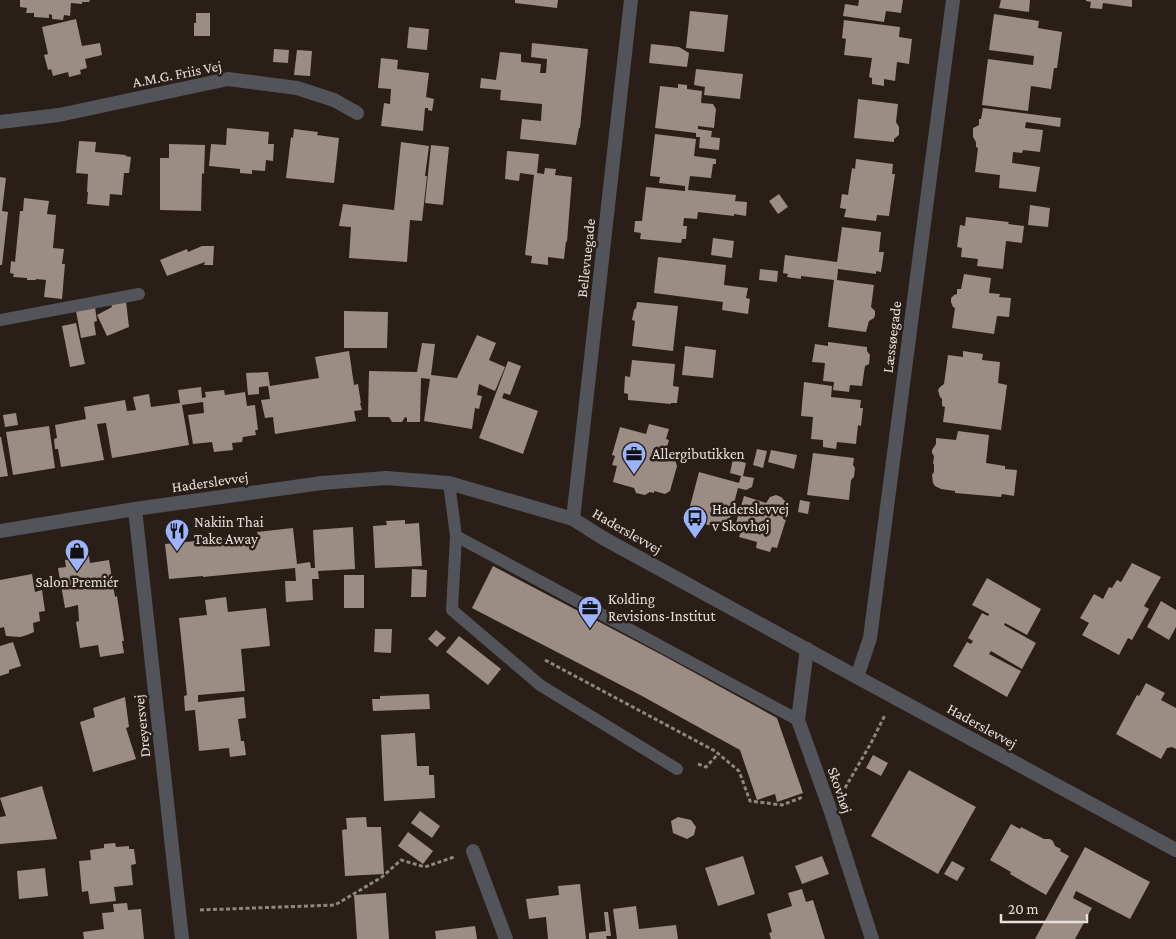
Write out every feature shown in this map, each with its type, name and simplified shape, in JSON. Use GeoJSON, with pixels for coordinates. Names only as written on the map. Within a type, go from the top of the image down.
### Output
{"type":"FeatureCollection","features":[{"type":"Feature","properties":{"kind":"street","name":"Bellevuegade"},"geometry":{"type":"LineString","coordinates":[[573,519],[631,0]]}},
{"type":"Feature","properties":{"kind":"street","name":"Læssøegade"},"geometry":{"type":"LineString","coordinates":[[857,677],[870,638],[953,0]]}},
{"type":"Feature","properties":{"kind":"street","name":"A.M.G. Friis Vej"},"geometry":{"type":"LineString","coordinates":[[0,122],[59,115],[228,79],[297,88],[334,100],[357,113]]}},
{"type":"Feature","properties":{"kind":"street","name":"Haderslevvej"},"geometry":{"type":"LineString","coordinates":[[0,531],[136,509],[322,483],[377,478],[449,483],[573,519],[603,538],[1176,850]]}},
{"type":"Feature","properties":{"kind":"street","name":"Dreyersvej"},"geometry":{"type":"LineString","coordinates":[[136,509],[182,939]]}},
{"type":"Feature","properties":{"kind":"street","name":"Skovhøj"},"geometry":{"type":"LineString","coordinates":[[808,649],[798,720],[831,812],[872,939]]}},
{"type":"Feature","properties":{"kind":"street"},"geometry":{"type":"LineString","coordinates":[[473,851],[506,939]]}},
{"type":"Feature","properties":{"kind":"lane"},"geometry":{"type":"LineString","coordinates":[[0,320],[139,294]]}},
{"type":"Feature","properties":{"kind":"lane"},"geometry":{"type":"LineString","coordinates":[[449,483],[456,536],[452,610],[540,685],[677,769]]}},
{"type":"Feature","properties":{"kind":"lane"},"geometry":{"type":"LineString","coordinates":[[456,536],[798,720]]}},
{"type":"Feature","properties":{"kind":"path"},"geometry":{"type":"LineString","coordinates":[[545,659],[715,751],[739,771],[750,801],[782,805],[823,790]]}},
{"type":"Feature","properties":{"kind":"path"},"geometry":{"type":"LineString","coordinates":[[831,812],[895,697]]}},
{"type":"Feature","properties":{"kind":"path"},"geometry":{"type":"LineString","coordinates":[[179,911],[334,905],[382,877],[401,860],[425,867],[473,851]]}},
{"type":"Feature","properties":{"kind":"building"},"geometry":{"type":"Polygon","coordinates":[[[20,0],[90,0],[89,2],[82,2],[82,4],[71,3],[70,16],[64,15],[63,20],[52,19],[52,15],[49,14],[49,18],[34,17],[34,13],[26,13],[27,8],[20,7],[20,0]]]}},
{"type":"Feature","properties":{"kind":"building"},"geometry":{"type":"Polygon","coordinates":[[[515,0],[558,0],[557,8],[515,3],[515,0]]]}},
{"type":"Feature","properties":{"kind":"building"},"geometry":{"type":"Polygon","coordinates":[[[859,0],[903,0],[901,13],[886,11],[884,22],[843,16],[845,4],[858,6],[859,0]]]}},
{"type":"Feature","properties":{"kind":"building"},"geometry":{"type":"Polygon","coordinates":[[[1001,0],[1030,0],[1029,12],[999,8],[1001,0]]]}},
{"type":"Feature","properties":{"kind":"building"},"geometry":{"type":"Polygon","coordinates":[[[1086,0],[1132,0],[1132,7],[1103,3],[1102,9],[1090,8],[1091,2],[1086,0]]]}},
{"type":"Feature","properties":{"kind":"building"},"geometry":{"type":"Polygon","coordinates":[[[690,11],[728,15],[724,52],[686,48],[690,11]]]}},
{"type":"Feature","properties":{"kind":"building"},"geometry":{"type":"Polygon","coordinates":[[[196,13],[210,13],[210,36],[194,36],[196,13]]]}},
{"type":"Feature","properties":{"kind":"building"},"geometry":{"type":"Polygon","coordinates":[[[994,14],[1039,21],[1038,28],[1062,32],[1057,68],[1054,68],[1051,89],[1031,86],[1028,111],[982,105],[988,59],[1033,65],[1034,56],[989,50],[994,14]]]}},
{"type":"Feature","properties":{"kind":"building"},"geometry":{"type":"Polygon","coordinates":[[[76,19],[82,46],[100,43],[102,55],[85,59],[87,68],[80,70],[81,74],[69,77],[68,72],[53,76],[51,69],[48,70],[44,55],[48,54],[42,27],[76,19]]]}},
{"type":"Feature","properties":{"kind":"building"},"geometry":{"type":"Polygon","coordinates":[[[844,20],[900,27],[899,37],[912,39],[909,64],[897,62],[895,81],[884,79],[884,86],[872,84],[872,78],[869,77],[872,58],[844,55],[846,39],[842,38],[844,20]]]}},
{"type":"Feature","properties":{"kind":"building"},"geometry":{"type":"Polygon","coordinates":[[[409,27],[429,29],[427,50],[407,48],[409,27]]]}},
{"type":"Feature","properties":{"kind":"building"},"geometry":{"type":"Polygon","coordinates":[[[532,43],[588,49],[580,128],[576,145],[520,139],[522,119],[541,121],[542,104],[500,100],[501,90],[480,88],[481,78],[496,80],[500,52],[521,54],[521,62],[541,64],[540,73],[546,73],[547,59],[531,57],[532,43]]]}},
{"type":"Feature","properties":{"kind":"building"},"geometry":{"type":"Polygon","coordinates":[[[651,44],[679,47],[689,53],[687,67],[649,63],[651,44]]]}},
{"type":"Feature","properties":{"kind":"building"},"geometry":{"type":"Polygon","coordinates":[[[274,49],[289,50],[288,63],[273,62],[274,49]]]}},
{"type":"Feature","properties":{"kind":"building"},"geometry":{"type":"Polygon","coordinates":[[[297,50],[312,51],[310,76],[294,75],[297,50]]]}},
{"type":"Feature","properties":{"kind":"building"},"geometry":{"type":"Polygon","coordinates":[[[381,58],[398,60],[397,69],[429,73],[426,97],[434,99],[432,111],[425,108],[423,131],[381,126],[384,103],[390,104],[391,89],[378,88],[381,58]]]}},
{"type":"Feature","properties":{"kind":"building"},"geometry":{"type":"Polygon","coordinates":[[[696,69],[743,74],[740,99],[704,95],[705,87],[694,85],[696,69]]]}},
{"type":"Feature","properties":{"kind":"building"},"geometry":{"type":"Polygon","coordinates":[[[678,84],[687,85],[687,89],[702,91],[701,103],[713,104],[716,109],[714,128],[698,126],[698,129],[712,131],[711,137],[720,138],[719,150],[699,148],[700,137],[696,137],[696,133],[655,128],[660,86],[678,88],[678,84]]]}},
{"type":"Feature","properties":{"kind":"building"},"geometry":{"type":"Polygon","coordinates":[[[858,99],[898,104],[896,122],[899,127],[899,135],[894,139],[894,142],[854,138],[858,99]]]}},
{"type":"Feature","properties":{"kind":"building"},"geometry":{"type":"Polygon","coordinates":[[[983,108],[1061,118],[1060,127],[1026,122],[1025,128],[1043,130],[1040,152],[1023,150],[1022,153],[1013,152],[1012,163],[1040,167],[1036,192],[999,188],[1000,175],[975,172],[978,148],[973,137],[973,128],[979,125],[983,108]]]}},
{"type":"Feature","properties":{"kind":"building"},"geometry":{"type":"Polygon","coordinates":[[[227,128],[269,132],[268,144],[274,144],[273,161],[266,160],[265,171],[252,170],[252,174],[240,173],[240,169],[209,166],[211,144],[226,145],[227,128]]]}},
{"type":"Feature","properties":{"kind":"building"},"geometry":{"type":"Polygon","coordinates":[[[294,129],[318,132],[317,135],[339,138],[334,183],[286,178],[291,137],[293,138],[294,129]]]}},
{"type":"Feature","properties":{"kind":"building"},"geometry":{"type":"Polygon","coordinates":[[[655,134],[696,139],[694,156],[716,159],[716,164],[713,164],[711,178],[690,176],[688,190],[736,195],[735,201],[747,202],[746,216],[698,212],[697,219],[684,218],[683,226],[687,226],[686,239],[682,239],[681,243],[640,239],[641,233],[634,232],[635,221],[642,221],[646,187],[685,191],[685,186],[659,183],[660,177],[650,176],[655,134]]]}},
{"type":"Feature","properties":{"kind":"building"},"geometry":{"type":"Polygon","coordinates":[[[79,141],[96,142],[95,152],[131,157],[129,173],[124,173],[122,195],[110,194],[109,206],[87,204],[88,174],[76,173],[79,141]]]}},
{"type":"Feature","properties":{"kind":"building"},"geometry":{"type":"Polygon","coordinates":[[[401,142],[429,146],[422,221],[410,220],[407,262],[349,258],[351,227],[339,226],[343,204],[394,210],[401,142]]]}},
{"type":"Feature","properties":{"kind":"building"},"geometry":{"type":"Polygon","coordinates":[[[169,144],[205,145],[201,211],[160,210],[160,158],[169,158],[169,144]]]}},
{"type":"Feature","properties":{"kind":"building"},"geometry":{"type":"Polygon","coordinates":[[[431,145],[449,147],[443,205],[425,203],[431,145]]]}},
{"type":"Feature","properties":{"kind":"building"},"geometry":{"type":"Polygon","coordinates":[[[507,151],[539,154],[537,173],[544,174],[545,168],[556,169],[555,175],[572,177],[564,259],[548,257],[548,265],[531,263],[532,256],[525,255],[534,175],[520,173],[519,181],[505,179],[507,151]]]}},
{"type":"Feature","properties":{"kind":"building"},"geometry":{"type":"Polygon","coordinates":[[[856,159],[893,164],[892,174],[895,174],[889,216],[877,215],[876,221],[844,217],[846,209],[840,208],[842,194],[848,195],[852,168],[855,169],[856,159]]]}},
{"type":"Feature","properties":{"kind":"building"},"geometry":{"type":"Polygon","coordinates":[[[0,177],[6,178],[2,211],[8,212],[2,265],[0,265],[0,177]]]}},
{"type":"Feature","properties":{"kind":"building"},"geometry":{"type":"Polygon","coordinates":[[[779,194],[788,207],[778,214],[769,201],[779,194]]]}},
{"type":"Feature","properties":{"kind":"building"},"geometry":{"type":"Polygon","coordinates":[[[24,198],[49,201],[47,214],[56,215],[53,248],[64,249],[62,264],[65,264],[62,299],[44,297],[46,280],[27,280],[27,278],[13,277],[14,274],[10,273],[11,261],[15,262],[20,211],[23,211],[24,198]]]}},
{"type":"Feature","properties":{"kind":"building"},"geometry":{"type":"Polygon","coordinates":[[[1030,205],[1050,208],[1048,227],[1028,225],[1030,205]]]}},
{"type":"Feature","properties":{"kind":"building"},"geometry":{"type":"Polygon","coordinates":[[[966,217],[1009,222],[1008,224],[1024,226],[1022,243],[1006,241],[1003,269],[977,266],[978,259],[961,257],[962,248],[957,247],[960,225],[965,226],[966,217]]]}},
{"type":"Feature","properties":{"kind":"building"},"geometry":{"type":"Polygon","coordinates":[[[842,227],[881,232],[879,252],[884,252],[881,272],[876,271],[876,274],[838,269],[837,280],[874,285],[871,307],[875,311],[875,315],[869,321],[866,332],[828,327],[834,280],[801,276],[801,279],[787,277],[788,274],[783,273],[785,255],[837,262],[842,227]]]}},
{"type":"Feature","properties":{"kind":"building"},"geometry":{"type":"Polygon","coordinates":[[[713,238],[734,241],[732,258],[711,255],[713,238]]]}},
{"type":"Feature","properties":{"kind":"building"},"geometry":{"type":"Polygon","coordinates":[[[202,246],[214,246],[213,265],[204,265],[205,262],[167,276],[160,260],[187,249],[188,252],[202,246]]]}},
{"type":"Feature","properties":{"kind":"building"},"geometry":{"type":"Polygon","coordinates":[[[658,257],[726,265],[724,285],[748,288],[746,298],[750,299],[748,314],[722,310],[723,302],[654,293],[658,257]]]}},
{"type":"Feature","properties":{"kind":"building"},"geometry":{"type":"Polygon","coordinates":[[[760,269],[778,271],[777,282],[759,280],[760,269]]]}},
{"type":"Feature","properties":{"kind":"building"},"geometry":{"type":"Polygon","coordinates":[[[964,274],[991,278],[989,293],[1000,294],[999,297],[1011,298],[1009,317],[997,316],[994,334],[952,328],[955,308],[951,298],[957,294],[957,289],[961,289],[964,274]]]}},
{"type":"Feature","properties":{"kind":"building"},"geometry":{"type":"Polygon","coordinates":[[[126,301],[129,327],[107,336],[97,315],[112,307],[111,304],[126,301]]]}},
{"type":"Feature","properties":{"kind":"building"},"geometry":{"type":"Polygon","coordinates":[[[637,302],[678,306],[673,351],[632,346],[635,321],[632,320],[637,302]]]}},
{"type":"Feature","properties":{"kind":"building"},"geometry":{"type":"Polygon","coordinates":[[[95,307],[97,321],[94,322],[96,335],[81,338],[76,311],[95,307]]]}},
{"type":"Feature","properties":{"kind":"building"},"geometry":{"type":"Polygon","coordinates":[[[344,311],[388,312],[387,348],[344,348],[344,311]]]}},
{"type":"Feature","properties":{"kind":"building"},"geometry":{"type":"Polygon","coordinates":[[[76,323],[85,364],[70,367],[62,326],[76,323]]]}},
{"type":"Feature","properties":{"kind":"building"},"geometry":{"type":"Polygon","coordinates":[[[477,335],[496,343],[489,360],[505,367],[495,391],[479,384],[477,395],[482,396],[479,409],[475,408],[472,429],[424,421],[430,379],[421,378],[420,422],[407,422],[405,417],[402,422],[392,422],[389,417],[368,417],[369,371],[417,372],[422,343],[435,344],[431,375],[457,378],[477,335]]]}},
{"type":"Feature","properties":{"kind":"building"},"geometry":{"type":"Polygon","coordinates":[[[828,342],[867,347],[870,355],[869,364],[865,366],[862,386],[850,385],[849,392],[833,390],[834,382],[823,381],[825,363],[812,362],[815,344],[828,346],[828,342]]]}},
{"type":"Feature","properties":{"kind":"building"},"geometry":{"type":"Polygon","coordinates":[[[685,346],[716,350],[713,378],[682,375],[685,346]]]}},
{"type":"Feature","properties":{"kind":"building"},"geometry":{"type":"Polygon","coordinates":[[[349,351],[354,385],[358,384],[362,410],[354,411],[356,421],[275,434],[273,417],[265,418],[261,400],[270,399],[268,386],[259,387],[259,394],[248,395],[246,373],[268,372],[270,386],[319,378],[315,357],[349,351]]]}},
{"type":"Feature","properties":{"kind":"building"},"geometry":{"type":"Polygon","coordinates":[[[963,351],[983,354],[982,360],[1000,362],[998,383],[1007,385],[1001,430],[943,422],[945,407],[942,406],[942,399],[938,390],[944,384],[948,355],[963,357],[963,351]]]}},
{"type":"Feature","properties":{"kind":"building"},"geometry":{"type":"Polygon","coordinates":[[[632,360],[675,364],[673,386],[679,387],[677,403],[628,400],[628,394],[624,393],[625,376],[630,377],[632,360]]]}},
{"type":"Feature","properties":{"kind":"building"},"geometry":{"type":"Polygon","coordinates":[[[508,361],[521,366],[510,395],[504,393],[502,398],[538,411],[523,454],[479,438],[508,361]]]}},
{"type":"Feature","properties":{"kind":"building"},"geometry":{"type":"Polygon","coordinates":[[[804,382],[832,386],[831,397],[861,400],[860,408],[863,408],[861,426],[858,425],[856,444],[837,442],[836,449],[823,447],[823,440],[811,439],[813,417],[801,416],[804,382]]]}},
{"type":"Feature","properties":{"kind":"building"},"geometry":{"type":"Polygon","coordinates":[[[201,387],[202,398],[206,397],[205,392],[224,390],[225,395],[245,392],[247,406],[255,405],[258,430],[255,430],[256,435],[243,437],[242,442],[232,443],[233,450],[214,452],[212,442],[193,444],[188,415],[204,413],[203,402],[182,405],[189,445],[112,458],[106,423],[97,424],[104,460],[61,467],[58,449],[55,449],[54,439],[57,438],[55,425],[86,419],[84,407],[125,400],[127,411],[136,410],[133,397],[149,394],[151,407],[180,403],[178,390],[201,387]]]}},
{"type":"Feature","properties":{"kind":"building"},"geometry":{"type":"Polygon","coordinates":[[[16,413],[18,425],[5,427],[3,415],[16,413]]]}},
{"type":"Feature","properties":{"kind":"building"},"geometry":{"type":"Polygon","coordinates":[[[649,424],[669,429],[666,439],[669,440],[664,457],[675,460],[677,466],[670,491],[665,494],[654,491],[654,493],[650,492],[645,495],[636,493],[634,488],[613,482],[617,466],[612,465],[615,456],[612,455],[620,427],[646,434],[649,424]]]}},
{"type":"Feature","properties":{"kind":"building"},"geometry":{"type":"Polygon","coordinates":[[[49,426],[55,468],[13,475],[6,432],[49,426]]]}},
{"type":"Feature","properties":{"kind":"building"},"geometry":{"type":"Polygon","coordinates":[[[958,431],[989,435],[986,463],[1005,466],[1005,469],[1017,470],[1014,496],[1002,494],[1001,497],[955,493],[955,491],[935,486],[932,475],[934,472],[934,456],[932,450],[936,444],[936,438],[956,440],[958,431]]]}},
{"type":"Feature","properties":{"kind":"building"},"geometry":{"type":"Polygon","coordinates":[[[0,437],[8,476],[0,477],[0,437]]]}},
{"type":"Feature","properties":{"kind":"building"},"geometry":{"type":"Polygon","coordinates":[[[757,449],[767,451],[763,468],[753,465],[757,449]]]}},
{"type":"Feature","properties":{"kind":"building"},"geometry":{"type":"Polygon","coordinates":[[[771,450],[797,455],[794,469],[768,462],[771,450]]]}},
{"type":"Feature","properties":{"kind":"building"},"geometry":{"type":"Polygon","coordinates":[[[813,453],[854,458],[854,477],[851,480],[849,500],[807,495],[813,453]]]}},
{"type":"Feature","properties":{"kind":"building"},"geometry":{"type":"Polygon","coordinates":[[[733,459],[746,463],[743,476],[754,478],[752,487],[746,490],[738,488],[728,526],[716,522],[711,526],[702,523],[701,518],[688,514],[699,472],[739,483],[741,476],[730,473],[733,459]]]}},
{"type":"Feature","properties":{"kind":"building"},"geometry":{"type":"Polygon","coordinates":[[[776,495],[785,501],[785,508],[789,510],[777,548],[772,547],[770,552],[756,548],[757,542],[739,537],[742,528],[735,526],[744,496],[766,503],[770,497],[776,495]]]}},
{"type":"Feature","properties":{"kind":"building"},"geometry":{"type":"Polygon","coordinates":[[[800,500],[810,502],[808,514],[798,512],[800,500]]]}},
{"type":"Feature","properties":{"kind":"building"},"geometry":{"type":"Polygon","coordinates":[[[405,520],[405,524],[419,523],[422,566],[375,568],[373,526],[387,525],[386,521],[405,520]]]}},
{"type":"Feature","properties":{"kind":"building"},"geometry":{"type":"Polygon","coordinates":[[[353,527],[355,569],[318,571],[319,579],[312,579],[313,600],[286,602],[285,581],[296,581],[295,568],[169,579],[165,544],[258,535],[257,532],[293,528],[297,564],[310,562],[311,568],[315,568],[313,530],[353,527]]]}},
{"type":"Feature","properties":{"kind":"building"},"geometry":{"type":"Polygon","coordinates":[[[89,556],[90,563],[109,560],[115,597],[117,596],[124,653],[100,657],[98,645],[80,648],[76,622],[79,621],[78,605],[65,608],[58,568],[66,567],[65,560],[89,556]]]}},
{"type":"Feature","properties":{"kind":"building"},"geometry":{"type":"Polygon","coordinates":[[[1132,563],[1161,577],[1144,606],[1149,609],[1132,640],[1128,638],[1119,655],[1082,635],[1089,623],[1080,618],[1094,594],[1103,599],[1109,587],[1112,588],[1117,580],[1121,582],[1132,563]]]}},
{"type":"Feature","properties":{"kind":"building"},"geometry":{"type":"Polygon","coordinates":[[[493,566],[777,718],[803,793],[777,802],[775,794],[757,800],[740,750],[642,696],[472,608],[493,566]]]}},
{"type":"Feature","properties":{"kind":"building"},"geometry":{"type":"Polygon","coordinates":[[[412,569],[427,570],[426,597],[411,597],[412,569]]]}},
{"type":"Feature","properties":{"kind":"building"},"geometry":{"type":"Polygon","coordinates":[[[32,574],[35,592],[42,590],[45,611],[39,612],[40,621],[33,623],[34,632],[20,637],[6,636],[4,627],[0,628],[0,580],[32,574]]]}},
{"type":"Feature","properties":{"kind":"building"},"geometry":{"type":"Polygon","coordinates":[[[344,575],[364,575],[364,608],[344,608],[344,575]]]}},
{"type":"Feature","properties":{"kind":"building"},"geometry":{"type":"Polygon","coordinates":[[[987,578],[1041,609],[1027,635],[1005,623],[1004,625],[1036,643],[1022,669],[991,651],[989,654],[1021,671],[1007,697],[953,666],[967,642],[971,644],[973,641],[968,638],[982,613],[988,616],[989,614],[972,605],[987,578]]]}},
{"type":"Feature","properties":{"kind":"building"},"geometry":{"type":"Polygon","coordinates":[[[226,597],[228,612],[266,608],[270,646],[241,649],[245,691],[198,695],[198,702],[244,697],[246,718],[238,719],[241,741],[244,741],[246,755],[230,757],[229,748],[199,751],[195,710],[185,711],[184,696],[187,695],[179,618],[207,615],[205,600],[226,597]]]}},
{"type":"Feature","properties":{"kind":"building"},"geometry":{"type":"Polygon","coordinates":[[[1161,601],[1176,610],[1176,627],[1169,640],[1147,627],[1161,601]]]}},
{"type":"Feature","properties":{"kind":"building"},"geometry":{"type":"Polygon","coordinates":[[[375,629],[392,629],[391,653],[374,652],[375,629]]]}},
{"type":"Feature","properties":{"kind":"building"},"geometry":{"type":"Polygon","coordinates":[[[436,630],[446,638],[437,647],[428,639],[436,630]]]}},
{"type":"Feature","properties":{"kind":"building"},"geometry":{"type":"Polygon","coordinates":[[[459,636],[501,669],[488,685],[446,652],[459,636]]]}},
{"type":"Feature","properties":{"kind":"building"},"geometry":{"type":"Polygon","coordinates":[[[13,642],[21,666],[9,670],[9,673],[0,676],[0,646],[13,642]]]}},
{"type":"Feature","properties":{"kind":"building"},"geometry":{"type":"Polygon","coordinates":[[[1146,683],[1165,693],[1161,700],[1176,708],[1176,749],[1172,747],[1167,748],[1161,759],[1116,734],[1137,695],[1139,696],[1146,683]]]}},
{"type":"Feature","properties":{"kind":"building"},"geometry":{"type":"Polygon","coordinates":[[[429,694],[430,709],[373,711],[372,699],[380,699],[380,696],[429,694]]]}},
{"type":"Feature","properties":{"kind":"building"},"geometry":{"type":"Polygon","coordinates":[[[125,697],[129,727],[126,728],[136,759],[93,772],[80,722],[95,717],[93,708],[125,697]]]}},
{"type":"Feature","properties":{"kind":"building"},"geometry":{"type":"Polygon","coordinates":[[[415,733],[417,766],[429,766],[429,775],[434,775],[435,798],[384,801],[381,735],[415,733]]]}},
{"type":"Feature","properties":{"kind":"building"},"geometry":{"type":"Polygon","coordinates":[[[873,755],[888,763],[881,776],[866,768],[873,755]]]}},
{"type":"Feature","properties":{"kind":"building"},"geometry":{"type":"Polygon","coordinates":[[[909,770],[976,807],[938,874],[871,836],[909,770]]]}},
{"type":"Feature","properties":{"kind":"building"},"geometry":{"type":"Polygon","coordinates":[[[42,786],[57,839],[0,844],[0,817],[6,816],[0,798],[42,786]]]}},
{"type":"Feature","properties":{"kind":"building"},"geometry":{"type":"Polygon","coordinates":[[[420,811],[440,826],[432,838],[411,823],[420,811]]]}},
{"type":"Feature","properties":{"kind":"building"},"geometry":{"type":"Polygon","coordinates":[[[366,817],[367,827],[381,827],[384,874],[345,876],[342,830],[347,829],[346,818],[366,817]]]}},
{"type":"Feature","properties":{"kind":"building"},"geometry":{"type":"Polygon","coordinates":[[[678,817],[691,820],[696,827],[694,835],[687,839],[673,833],[671,821],[678,817]]]}},
{"type":"Feature","properties":{"kind":"building"},"geometry":{"type":"Polygon","coordinates":[[[1011,824],[1044,839],[1050,839],[1055,846],[1061,849],[1060,851],[1069,856],[1046,895],[990,860],[1011,824]]]}},
{"type":"Feature","properties":{"kind":"building"},"geometry":{"type":"Polygon","coordinates":[[[408,832],[433,851],[423,864],[398,846],[408,832]]]}},
{"type":"Feature","properties":{"kind":"building"},"geometry":{"type":"Polygon","coordinates":[[[115,843],[116,847],[129,846],[129,849],[134,849],[136,864],[131,865],[133,885],[114,887],[116,901],[90,904],[88,891],[82,892],[79,861],[91,860],[90,850],[104,848],[104,844],[115,843]]]}},
{"type":"Feature","properties":{"kind":"building"},"geometry":{"type":"Polygon","coordinates":[[[1085,847],[1150,882],[1130,919],[1076,891],[1073,898],[1092,908],[1075,939],[1035,939],[1085,847]]]}},
{"type":"Feature","properties":{"kind":"building"},"geometry":{"type":"Polygon","coordinates":[[[743,856],[755,894],[718,906],[705,868],[743,856]]]}},
{"type":"Feature","properties":{"kind":"building"},"geometry":{"type":"Polygon","coordinates":[[[822,856],[829,874],[802,884],[795,866],[822,856]]]}},
{"type":"Feature","properties":{"kind":"building"},"geometry":{"type":"Polygon","coordinates":[[[952,861],[965,868],[957,881],[944,874],[952,861]]]}},
{"type":"Feature","properties":{"kind":"building"},"geometry":{"type":"Polygon","coordinates":[[[45,868],[48,896],[19,899],[17,871],[45,868]]]}},
{"type":"Feature","properties":{"kind":"building"},"geometry":{"type":"Polygon","coordinates":[[[580,884],[586,939],[548,939],[546,917],[529,919],[526,899],[559,895],[558,886],[580,884]]]}},
{"type":"Feature","properties":{"kind":"building"},"geometry":{"type":"Polygon","coordinates":[[[802,889],[806,902],[813,900],[825,939],[771,939],[769,933],[772,932],[767,914],[792,906],[788,893],[802,889]]]}},
{"type":"Feature","properties":{"kind":"building"},"geometry":{"type":"Polygon","coordinates":[[[386,893],[389,939],[357,939],[354,895],[386,893]]]}},
{"type":"Feature","properties":{"kind":"building"},"geometry":{"type":"Polygon","coordinates":[[[127,903],[128,910],[141,909],[144,939],[84,939],[83,932],[104,929],[102,913],[114,912],[113,904],[127,903]]]}},
{"type":"Feature","properties":{"kind":"building"},"geometry":{"type":"Polygon","coordinates":[[[636,906],[639,929],[676,925],[678,939],[617,939],[613,909],[636,906]]]}},
{"type":"Feature","properties":{"kind":"building"},"geometry":{"type":"Polygon","coordinates":[[[604,912],[608,912],[611,936],[606,936],[607,939],[589,939],[589,933],[606,931],[604,912]]]}},
{"type":"Feature","properties":{"kind":"building"},"geometry":{"type":"Polygon","coordinates":[[[475,926],[477,939],[436,939],[435,931],[475,926]]]}},
{"type":"Feature","properties":{"kind":"place","name":"Allergibutikken"},"geometry":{"type":"Point","coordinates":[634,475]}},
{"type":"Feature","properties":{"kind":"place","name":"Haderslevvej v Skovhøj"},"geometry":{"type":"Point","coordinates":[695,539]}},
{"type":"Feature","properties":{"kind":"place","name":"Nakiin Thai Take Away"},"geometry":{"type":"Point","coordinates":[177,552]}},
{"type":"Feature","properties":{"kind":"place","name":"Salon Premiér"},"geometry":{"type":"Point","coordinates":[77,572]}},
{"type":"Feature","properties":{"kind":"place","name":"Kolding Revisions-Institut"},"geometry":{"type":"Point","coordinates":[590,629]}}]}
